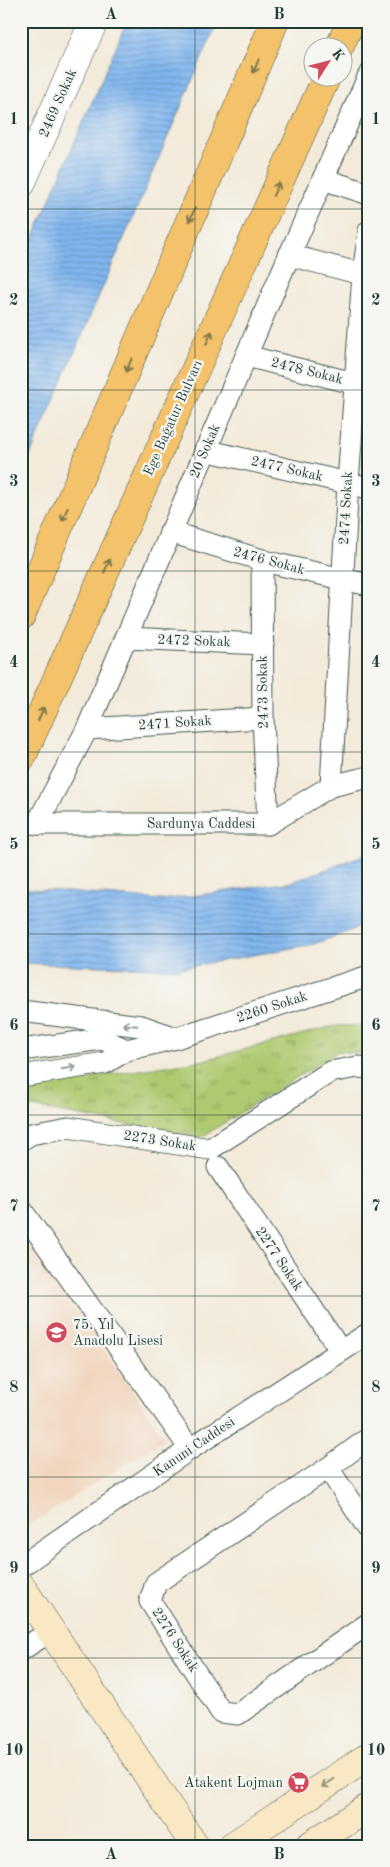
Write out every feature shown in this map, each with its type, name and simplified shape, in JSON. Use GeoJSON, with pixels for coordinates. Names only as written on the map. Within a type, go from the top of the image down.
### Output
{"type":"FeatureCollection","features":[{"type":"Feature","properties":{"kind":"main road"},"geometry":{"type":"LineString","coordinates":[[21,616],[276,21]]}},
{"type":"Feature","properties":{"kind":"main road"},"geometry":{"type":"LineString","coordinates":[[343,38],[351,21]]}},
{"type":"Feature","properties":{"kind":"main road","name":"Ege Bağatur Bulvarı"},"geometry":{"type":"LineString","coordinates":[[21,759],[322,88]]}},
{"type":"Feature","properties":{"kind":"main road"},"geometry":{"type":"LineString","coordinates":[[21,1586],[196,1846]]}},
{"type":"Feature","properties":{"kind":"main road"},"geometry":{"type":"LineString","coordinates":[[232,1846],[369,1756]]}},
{"type":"Feature","properties":{"kind":"main road"},"geometry":{"type":"LineString","coordinates":[[309,1846],[369,1807]]}},
{"type":"Feature","properties":{"kind":"street","name":"2469 Sokak"},"geometry":{"type":"LineString","coordinates":[[21,184],[94,21]]}},
{"type":"Feature","properties":{"kind":"street","name":"20 Sokak"},"geometry":{"type":"LineString","coordinates":[[29,822],[87,729],[289,255],[369,75]]}},
{"type":"Feature","properties":{"kind":"street"},"geometry":{"type":"LineString","coordinates":[[323,179],[369,194]]}},
{"type":"Feature","properties":{"kind":"street","name":"2474 Sokak"},"geometry":{"type":"LineString","coordinates":[[331,786],[348,483],[362,386],[369,231]]}},
{"type":"Feature","properties":{"kind":"street"},"geometry":{"type":"LineString","coordinates":[[289,255],[366,275]]}},
{"type":"Feature","properties":{"kind":"street","name":"2478 Sokak"},"geometry":{"type":"LineString","coordinates":[[246,356],[362,386]]}},
{"type":"Feature","properties":{"kind":"street","name":"2477 Sokak"},"geometry":{"type":"LineString","coordinates":[[205,450],[369,488]]}},
{"type":"Feature","properties":{"kind":"street","name":"2476 Sokak"},"geometry":{"type":"LineString","coordinates":[[170,532],[262,560],[369,585]]}},
{"type":"Feature","properties":{"kind":"street","name":"2473 Sokak"},"geometry":{"type":"LineString","coordinates":[[262,560],[263,718],[268,824]]}},
{"type":"Feature","properties":{"kind":"street","name":"2472 Sokak"},"geometry":{"type":"LineString","coordinates":[[126,638],[262,644]]}},
{"type":"Feature","properties":{"kind":"street","name":"2471 Sokak"},"geometry":{"type":"LineString","coordinates":[[87,729],[263,718]]}},
{"type":"Feature","properties":{"kind":"street","name":"Sardunya Caddesi"},"geometry":{"type":"LineString","coordinates":[[29,822],[268,824],[331,786],[369,777]]}},
{"type":"Feature","properties":{"kind":"street","name":"2260 Sokak"},"geometry":{"type":"LineString","coordinates":[[21,1076],[105,1063],[126,1050],[176,1038],[369,976]]}},
{"type":"Feature","properties":{"kind":"street"},"geometry":{"type":"LineString","coordinates":[[21,1011],[141,1026],[176,1038]]}},
{"type":"Feature","properties":{"kind":"street"},"geometry":{"type":"LineString","coordinates":[[21,1050],[102,1039],[126,1050]]}},
{"type":"Feature","properties":{"kind":"street","name":"2273 Sokak"},"geometry":{"type":"LineString","coordinates":[[21,1140],[31,1134],[68,1127],[210,1149],[330,1072],[358,1067],[369,1068]]}},
{"type":"Feature","properties":{"kind":"street","name":"2277 Sokak"},"geometry":{"type":"LineString","coordinates":[[218,1167],[340,1350]]}},
{"type":"Feature","properties":{"kind":"street"},"geometry":{"type":"LineString","coordinates":[[21,1209],[190,1448]]}},
{"type":"Feature","properties":{"kind":"street","name":"Kanuni Caddesi"},"geometry":{"type":"LineString","coordinates":[[21,1566],[190,1448],[369,1333]]}},
{"type":"Feature","properties":{"kind":"street","name":"2276 Sokak"},"geometry":{"type":"LineString","coordinates":[[369,1438],[328,1468],[156,1583],[150,1601],[221,1712],[238,1714],[369,1623]]}},
{"type":"Feature","properties":{"kind":"street"},"geometry":{"type":"LineString","coordinates":[[328,1468],[369,1530]]}},
{"type":"Feature","properties":{"kind":"street"},"geometry":{"type":"LineString","coordinates":[[21,1650],[51,1631]]}},
{"type":"Feature","properties":{"kind":"shaded area","name":"75. Yıl Anadolu Lisesi"},"geometry":{"type":"Polygon","coordinates":[[[21,1226],[165,1439],[21,1530],[21,1226]]]}},
{"type":"Feature","properties":{"kind":"green space"},"geometry":{"type":"Polygon","coordinates":[[[369,1025],[369,1055],[339,1051],[200,1138],[32,1107],[21,1114],[21,1088],[204,1060],[334,1026],[369,1025]]]}},
{"type":"Feature","properties":{"kind":"water"},"geometry":{"type":"Polygon","coordinates":[[[127,21],[218,21],[21,476],[21,266],[127,21]]]}},
{"type":"Feature","properties":{"kind":"water"},"geometry":{"type":"Polygon","coordinates":[[[369,853],[369,924],[314,944],[177,969],[21,963],[21,888],[162,900],[292,882],[369,853]]]}},
{"type":"Feature","properties":{"kind":"place","name":"75. Yıl Anadolu Lisesi"},"geometry":{"type":"Point","coordinates":[57,1333]}},
{"type":"Feature","properties":{"kind":"place","name":"Atakent Lojman"},"geometry":{"type":"Point","coordinates":[299,1783]}}]}
